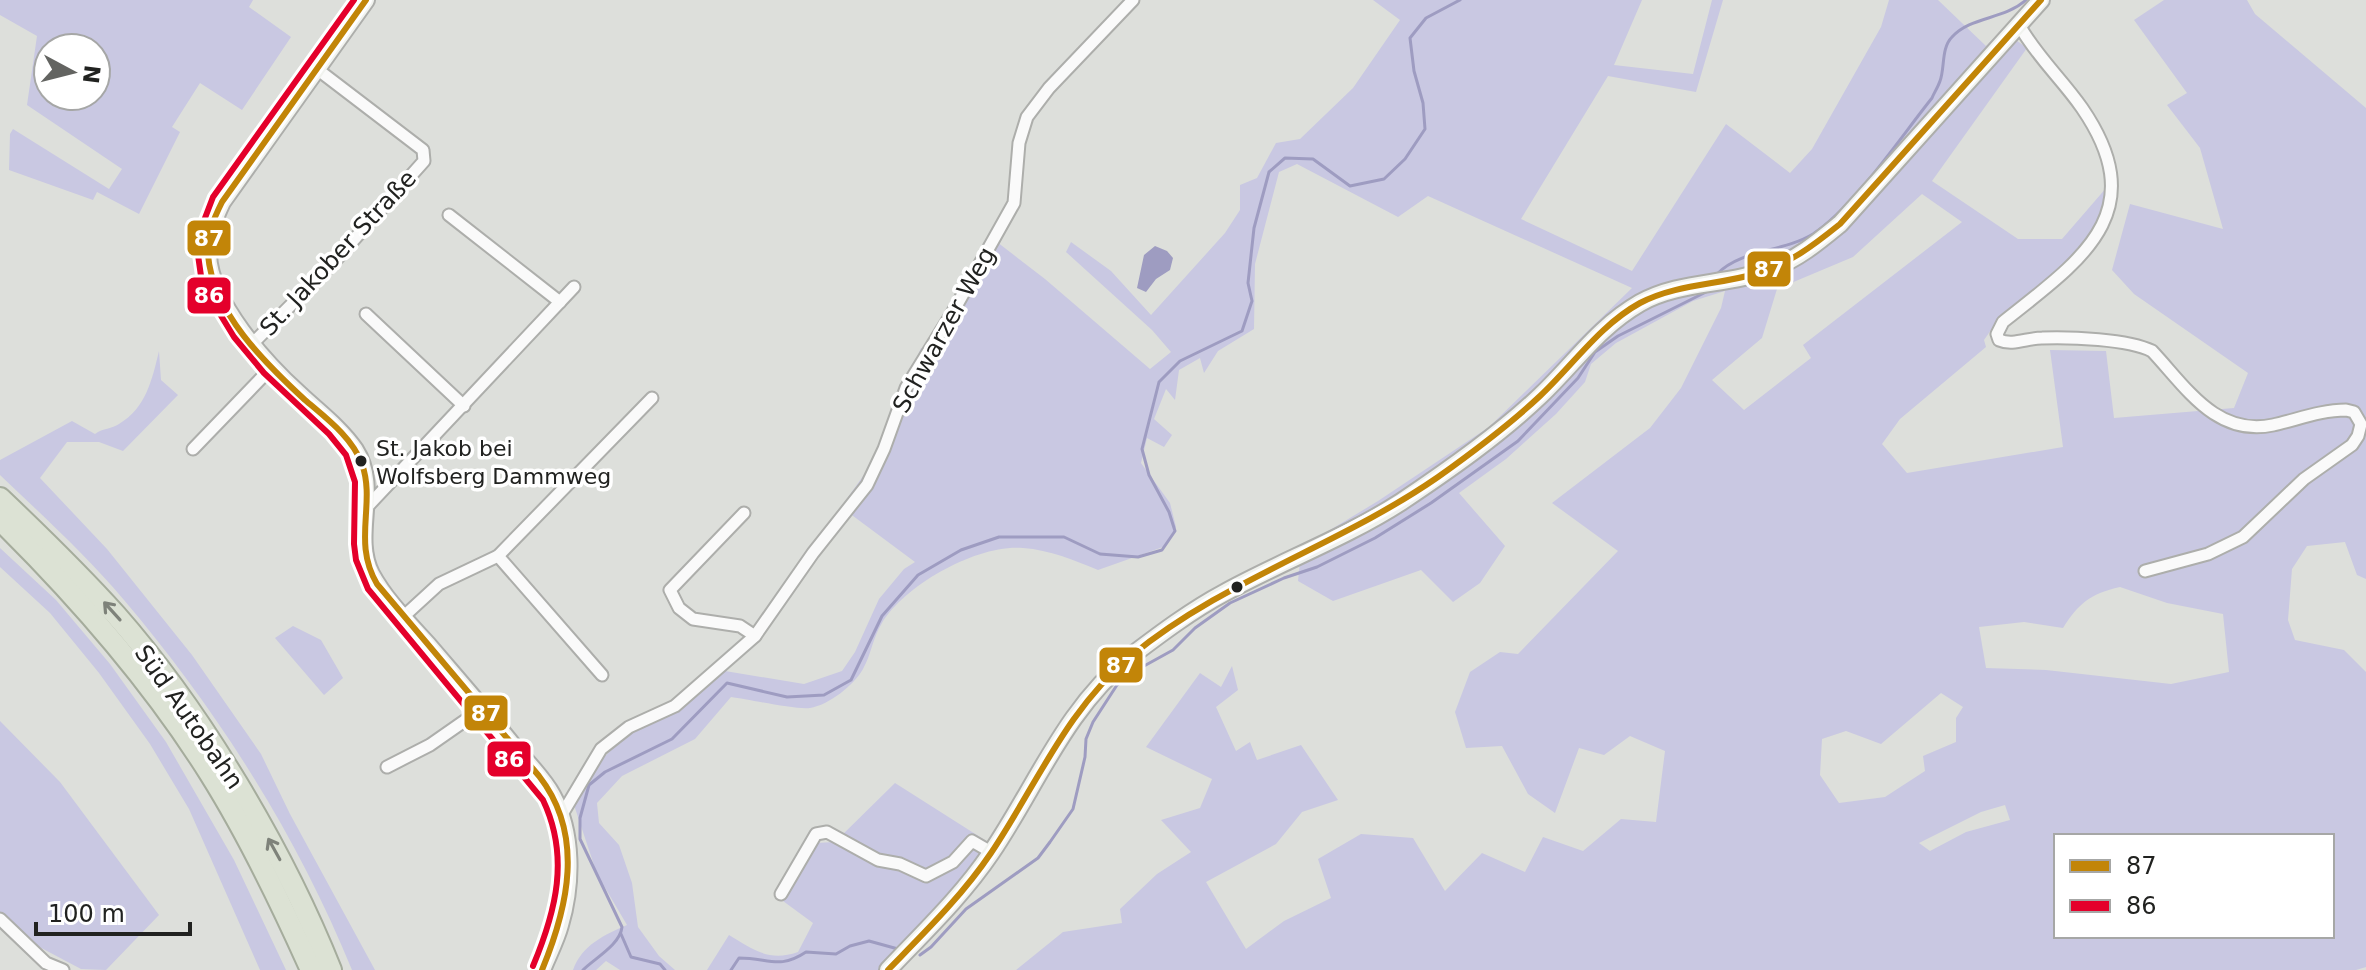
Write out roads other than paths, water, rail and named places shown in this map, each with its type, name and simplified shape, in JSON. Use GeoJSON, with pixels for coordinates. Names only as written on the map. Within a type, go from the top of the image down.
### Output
{"type":"FeatureCollection","features":[{"type":"Feature","properties":{"kind":"highway","name":"Süd Autobahn"},"geometry":{"type":"LineString","coordinates":[[0,498],[76,571],[168,681],[225,765],[278,856],[331,970]]}},
{"type":"Feature","properties":{"kind":"highway","name":"Süd Autobahn"},"geometry":{"type":"LineString","coordinates":[[0,520],[104,630],[155,694],[237,819],[311,970]]}},
{"type":"Feature","properties":{"kind":"main road","name":"St. Jakober Straße"},"geometry":{"type":"LineString","coordinates":[[366,0],[222,202],[211,226],[208,255],[212,275],[229,313],[252,344],[271,368],[337,428],[355,450],[364,468],[367,507],[364,541],[370,572],[403,617],[552,793],[568,849],[568,887],[560,926],[542,970]]}},
{"type":"Feature","properties":{"kind":"main road"},"geometry":{"type":"LineString","coordinates":[[888,970],[971,881],[1070,721],[1090,696],[1129,658],[1221,594],[1343,536],[1401,502],[1541,396],[1597,334],[1644,301],[1686,286],[1771,269],[1806,252],[1840,224],[2041,0]]}},
{"type":"Feature","properties":{"kind":"street","name":"Schwarzer Weg"},"geometry":{"type":"LineString","coordinates":[[561,816],[601,749],[629,727],[675,706],[755,636],[813,553],[867,485],[906,388],[1014,203],[1019,143],[1027,117],[1049,88],[1133,0]]}},
{"type":"Feature","properties":{"kind":"street"},"geometry":{"type":"LineString","coordinates":[[2019,25],[2034,51],[2066,87],[2099,136],[2109,165],[2112,200],[2092,243],[2068,269],[2003,322],[1997,334],[1999,340],[2007,344],[2039,338],[2143,346],[2152,351],[2218,418],[2237,425],[2267,426],[2346,410],[2354,412],[2361,424],[2352,445],[2304,479],[2243,537],[2208,554],[2145,571]]}},
{"type":"Feature","properties":{"kind":"street","name":"St. Jakober Straße"},"geometry":{"type":"LineString","coordinates":[[252,344],[312,285],[424,161],[423,150],[317,69]]}},
{"type":"Feature","properties":{"kind":"street"},"geometry":{"type":"LineString","coordinates":[[449,215],[560,302]]}},
{"type":"Feature","properties":{"kind":"street"},"geometry":{"type":"LineString","coordinates":[[367,507],[574,287]]}},
{"type":"Feature","properties":{"kind":"street"},"geometry":{"type":"LineString","coordinates":[[366,314],[464,406]]}},
{"type":"Feature","properties":{"kind":"street"},"geometry":{"type":"LineString","coordinates":[[193,449],[271,368]]}},
{"type":"Feature","properties":{"kind":"street"},"geometry":{"type":"LineString","coordinates":[[403,617],[439,584],[498,556],[652,398]]}},
{"type":"Feature","properties":{"kind":"street"},"geometry":{"type":"LineString","coordinates":[[744,513],[670,590],[679,608],[693,619],[740,626],[755,636]]}},
{"type":"Feature","properties":{"kind":"street"},"geometry":{"type":"LineString","coordinates":[[498,556],[602,675]]}},
{"type":"Feature","properties":{"kind":"street"},"geometry":{"type":"LineString","coordinates":[[387,767],[430,745],[483,708]]}},
{"type":"Feature","properties":{"kind":"street"},"geometry":{"type":"LineString","coordinates":[[781,894],[816,834],[827,832],[878,860],[900,864],[926,876],[953,862],[972,841],[991,852]]}},
{"type":"Feature","properties":{"kind":"street"},"geometry":{"type":"LineString","coordinates":[[0,919],[46,963],[63,970]]}},
{"type":"Feature","properties":{"kind":"waterway"},"geometry":{"type":"LineString","coordinates":[[583,970],[617,940],[622,927],[580,839],[580,818],[589,785],[605,772],[672,739],[727,683],[787,697],[824,695],[851,680],[882,616],[918,575],[961,550],[999,537],[1064,537],[1100,554],[1138,557],[1162,550],[1175,531],[1169,512],[1149,475],[1142,449],[1159,382],[1180,361],[1242,331],[1252,301],[1248,283],[1254,228],[1269,172],[1285,158],[1313,159],[1350,186],[1384,179],[1405,159],[1425,129],[1410,38],[1426,18],[1460,0]]}},
{"type":"Feature","properties":{"kind":"waterway"},"geometry":{"type":"LineString","coordinates":[[1717,274],[1750,255],[1802,240],[1829,222],[1860,190],[1932,98],[1942,76],[1946,47],[1952,37],[1968,25],[2008,11],[2026,0]]}},
{"type":"Feature","properties":{"kind":"waterway"},"geometry":{"type":"LineString","coordinates":[[920,955],[966,909],[1038,858],[1050,842],[1073,809],[1086,739],[1117,685],[1173,650],[1195,628],[1230,603],[1284,578],[1317,567],[1375,538],[1431,503],[1518,441],[1578,378],[1595,352],[1618,336],[1706,292]]}},
{"type":"Feature","properties":{"kind":"waterway"},"geometry":{"type":"LineString","coordinates":[[621,934],[631,957],[660,964],[665,970]]}},
{"type":"Feature","properties":{"kind":"waterway"},"geometry":{"type":"LineString","coordinates":[[731,970],[739,958],[781,962],[806,952],[836,954],[869,941],[898,949]]}},
{"type":"Feature","properties":{"kind":"place","name":"St. Jakob bei Wolfsberg Dammweg"},"geometry":{"type":"Point","coordinates":[361,461]}}]}
